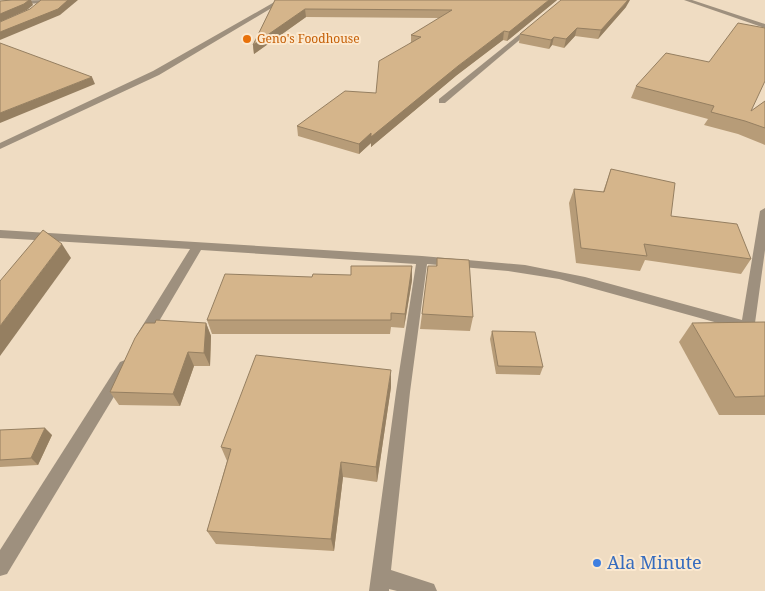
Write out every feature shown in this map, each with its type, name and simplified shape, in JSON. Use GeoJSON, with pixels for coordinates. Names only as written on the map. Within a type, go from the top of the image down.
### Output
{"type":"FeatureCollection","features":[{"type":"Feature","properties":{"kind":"street"},"geometry":{"type":"LineString","coordinates":[[0,3],[46,0]]}},
{"type":"Feature","properties":{"kind":"street"},"geometry":{"type":"LineString","coordinates":[[34,10],[46,0]]}},
{"type":"Feature","properties":{"kind":"street"},"geometry":{"type":"LineString","coordinates":[[0,146],[156,73],[282,0]]}},
{"type":"Feature","properties":{"kind":"street"},"geometry":{"type":"LineString","coordinates":[[687,0],[765,26]]}},
{"type":"Feature","properties":{"kind":"street"},"geometry":{"type":"LineString","coordinates":[[442,101],[540,19]]}},
{"type":"Feature","properties":{"kind":"street"},"geometry":{"type":"LineString","coordinates":[[748,326],[765,210]]}},
{"type":"Feature","properties":{"kind":"street"},"geometry":{"type":"LineString","coordinates":[[0,234],[422,260],[489,266],[557,275],[765,331]]}},
{"type":"Feature","properties":{"kind":"street"},"geometry":{"type":"LineString","coordinates":[[0,567],[198,246]]}},
{"type":"Feature","properties":{"kind":"street"},"geometry":{"type":"LineString","coordinates":[[422,260],[403,392],[380,584],[427,591]]}},
{"type":"Feature","properties":{"kind":"building"},"geometry":{"type":"Polygon","coordinates":[[[29,0],[0,14],[0,1],[29,0]]]}},
{"type":"Feature","properties":{"kind":"building"},"geometry":{"type":"Polygon","coordinates":[[[41,0],[68,0],[58,9],[0,32],[0,22],[30,9],[41,0]]]}},
{"type":"Feature","properties":{"kind":"building"},"geometry":{"type":"Polygon","coordinates":[[[275,0],[549,0],[509,32],[504,31],[371,137],[371,133],[359,144],[297,126],[345,91],[376,93],[379,61],[421,37],[411,35],[452,10],[305,9],[253,45],[275,0]]]}},
{"type":"Feature","properties":{"kind":"building"},"geometry":{"type":"Polygon","coordinates":[[[561,0],[628,0],[601,30],[577,28],[566,39],[554,37],[551,40],[520,34],[561,0]]]}},
{"type":"Feature","properties":{"kind":"building"},"geometry":{"type":"Polygon","coordinates":[[[738,23],[765,28],[765,81],[751,111],[765,101],[765,128],[711,112],[714,106],[636,86],[666,53],[709,62],[738,23]]]}},
{"type":"Feature","properties":{"kind":"building"},"geometry":{"type":"Polygon","coordinates":[[[0,43],[92,77],[0,113],[0,43]]]}},
{"type":"Feature","properties":{"kind":"building"},"geometry":{"type":"Polygon","coordinates":[[[611,169],[675,183],[671,216],[737,224],[751,259],[644,244],[647,256],[581,248],[574,189],[604,192],[611,169]]]}},
{"type":"Feature","properties":{"kind":"building"},"geometry":{"type":"Polygon","coordinates":[[[43,230],[62,244],[0,326],[0,281],[43,230]]]}},
{"type":"Feature","properties":{"kind":"building"},"geometry":{"type":"Polygon","coordinates":[[[437,258],[469,260],[473,317],[422,314],[428,266],[437,266],[437,258]]]}},
{"type":"Feature","properties":{"kind":"building"},"geometry":{"type":"Polygon","coordinates":[[[351,266],[412,266],[405,314],[391,313],[391,320],[207,320],[225,274],[312,277],[313,274],[351,275],[351,266]]]}},
{"type":"Feature","properties":{"kind":"building"},"geometry":{"type":"Polygon","coordinates":[[[156,320],[206,323],[204,353],[188,352],[173,394],[110,392],[135,338],[145,323],[155,323],[156,320]]]}},
{"type":"Feature","properties":{"kind":"building"},"geometry":{"type":"Polygon","coordinates":[[[765,322],[765,396],[735,397],[692,323],[765,322]]]}},
{"type":"Feature","properties":{"kind":"building"},"geometry":{"type":"Polygon","coordinates":[[[492,331],[535,332],[543,367],[498,366],[492,331]]]}},
{"type":"Feature","properties":{"kind":"building"},"geometry":{"type":"Polygon","coordinates":[[[256,355],[391,370],[376,467],[341,462],[331,539],[207,531],[231,449],[221,447],[256,355]]]}},
{"type":"Feature","properties":{"kind":"building"},"geometry":{"type":"Polygon","coordinates":[[[45,428],[31,458],[0,460],[0,430],[45,428]]]}},
{"type":"Feature","properties":{"kind":"place","name":"Geno's Foodhouse"},"geometry":{"type":"Point","coordinates":[247,39]}},
{"type":"Feature","properties":{"kind":"place","name":"Ala Minute"},"geometry":{"type":"Point","coordinates":[597,563]}}]}
